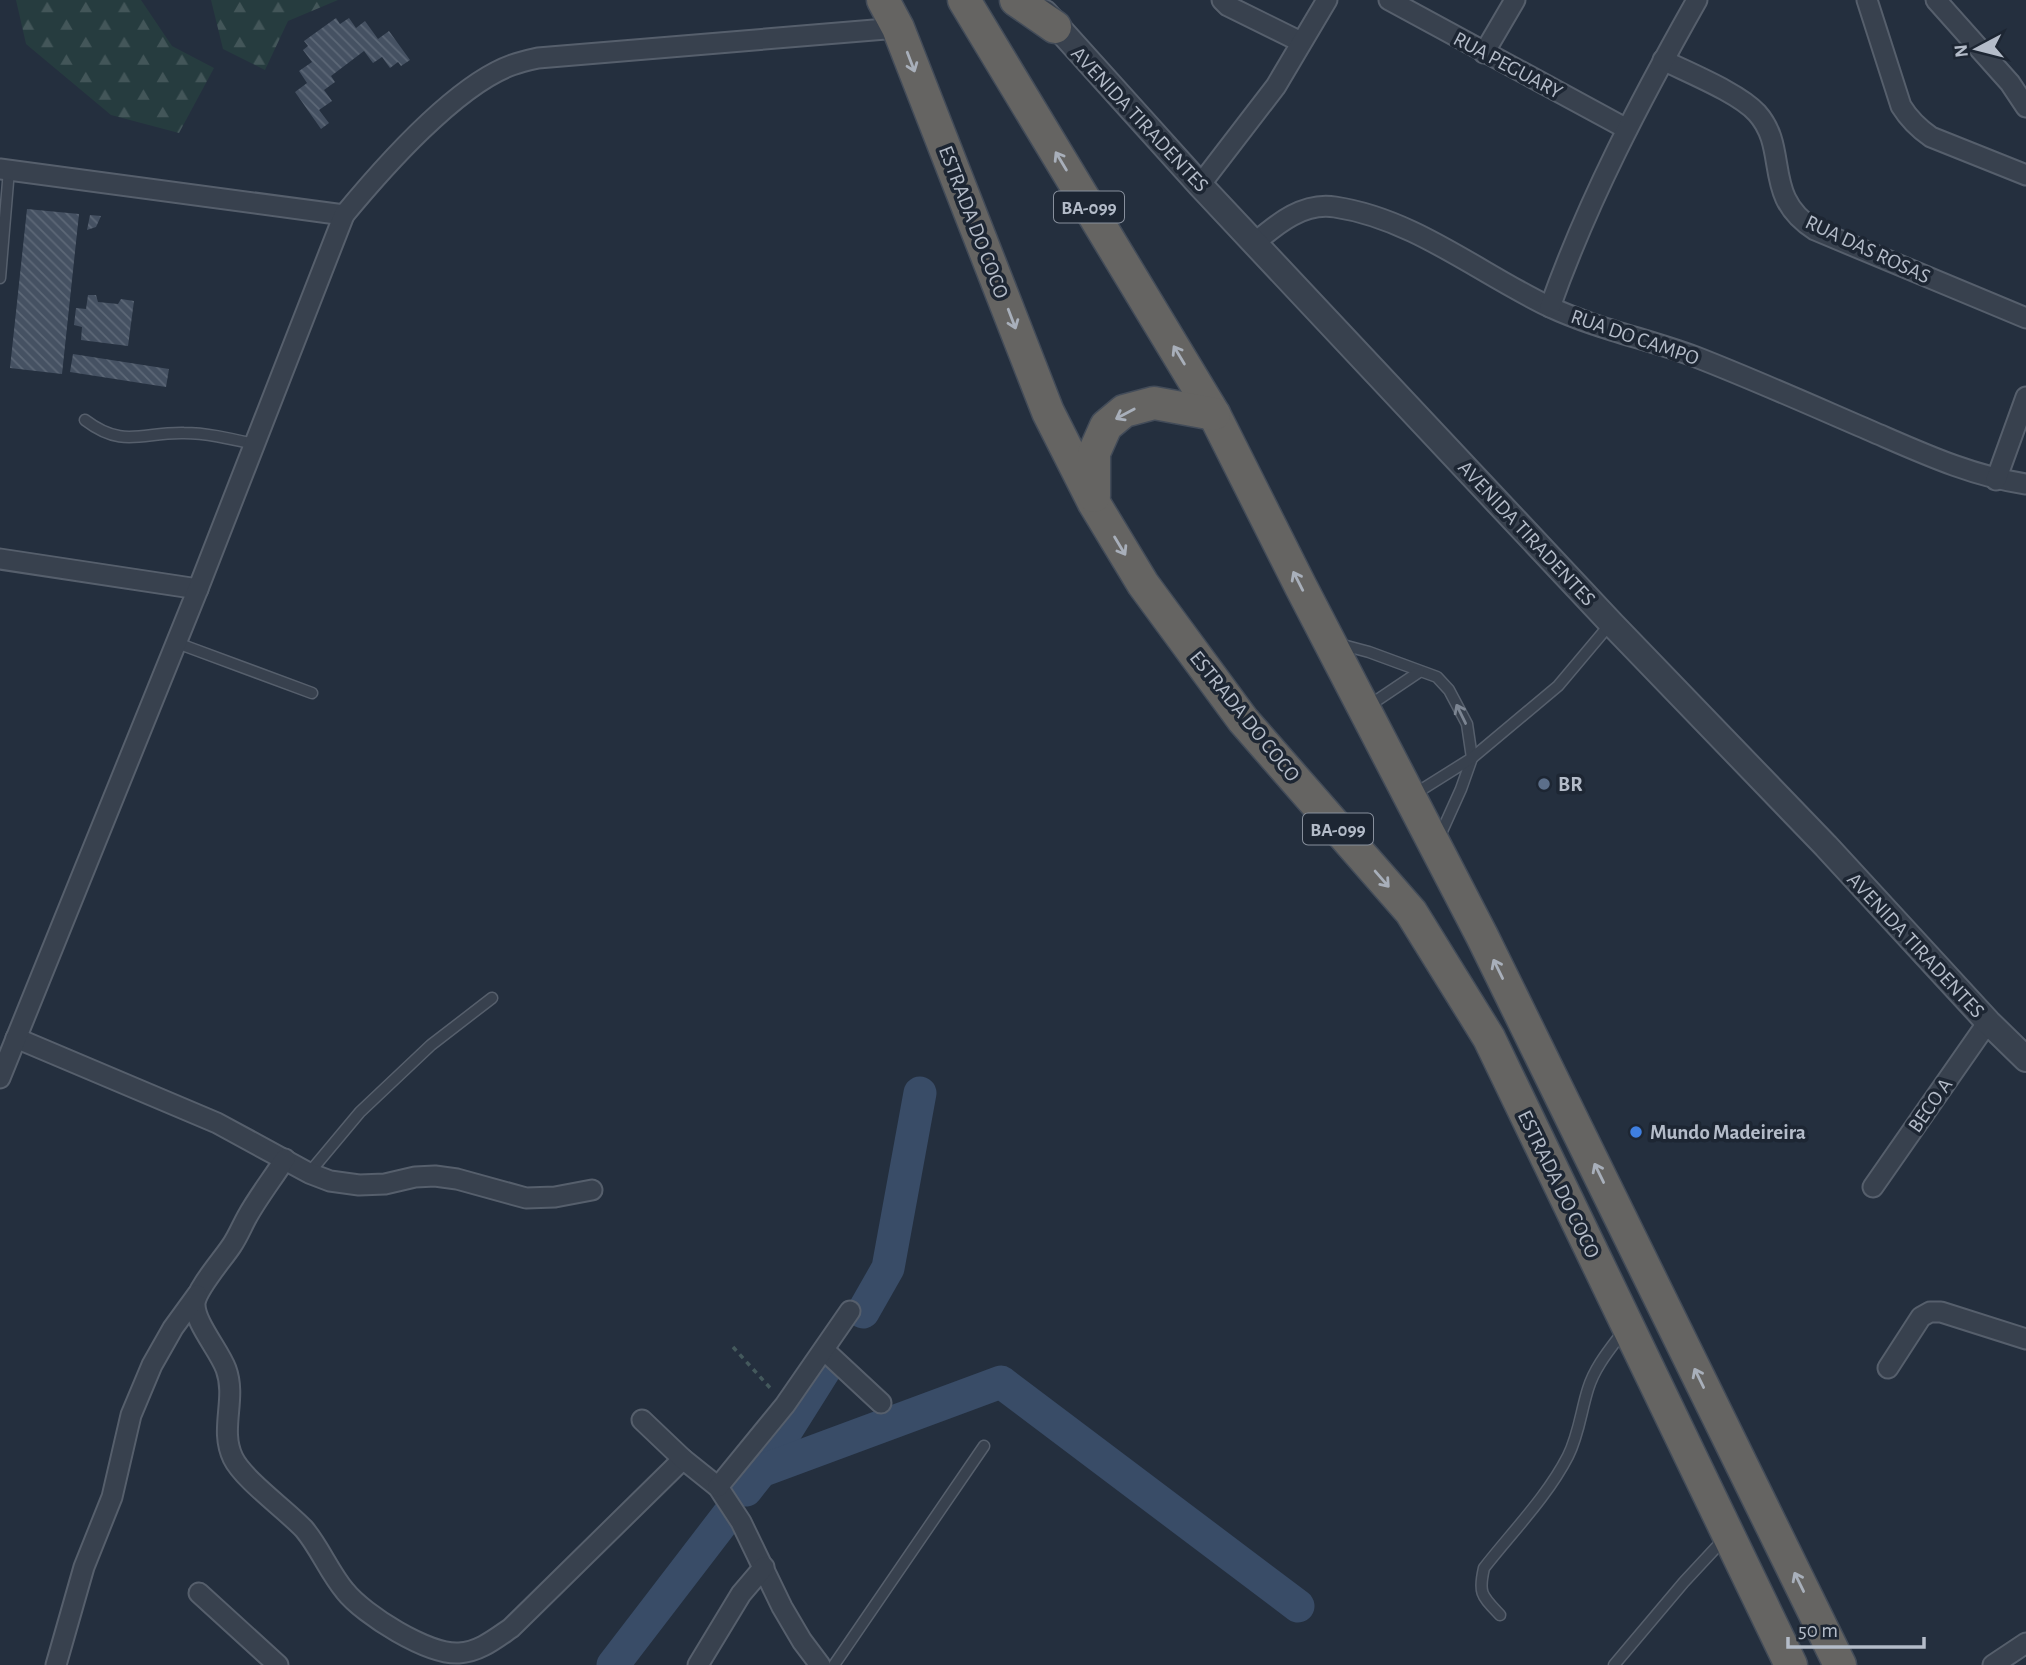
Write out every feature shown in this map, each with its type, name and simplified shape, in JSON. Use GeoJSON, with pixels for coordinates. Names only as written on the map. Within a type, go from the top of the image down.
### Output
{"type":"FeatureCollection","features":[{"type":"Feature","properties":{"kind":"highway","name":"ESTRADA DO COCO"},"geometry":{"type":"LineString","coordinates":[[883,0],[898,29],[1048,412],[1094,503],[1143,584],[1243,720],[1411,912],[1489,1038],[1791,1665]]}},
{"type":"Feature","properties":{"kind":"highway","name":"ESTRADA DO COCO"},"geometry":{"type":"LineString","coordinates":[[964,0],[1214,414],[1500,973],[1840,1665]]}},
{"type":"Feature","properties":{"kind":"highway"},"geometry":{"type":"LineString","coordinates":[[1016,0],[1055,27]]}},
{"type":"Feature","properties":{"kind":"highway"},"geometry":{"type":"LineString","coordinates":[[1094,503],[1094,453],[1106,426],[1124,411],[1154,403],[1214,414]]}},
{"type":"Feature","properties":{"kind":"street","name":"AVENIDA TIRADENTES"},"geometry":{"type":"LineString","coordinates":[[1035,0],[1055,27],[1200,185],[1611,624],[1826,846],[1988,1023],[2026,1059]]}},
{"type":"Feature","properties":{"kind":"street"},"geometry":{"type":"LineString","coordinates":[[1222,0],[1228,6],[1301,42]]}},
{"type":"Feature","properties":{"kind":"street"},"geometry":{"type":"LineString","coordinates":[[1200,185],[1276,86],[1327,0]]}},
{"type":"Feature","properties":{"kind":"street","name":"RUA PEGUARY"},"geometry":{"type":"LineString","coordinates":[[1389,0],[1627,130]]}},
{"type":"Feature","properties":{"kind":"street"},"geometry":{"type":"LineString","coordinates":[[1484,53],[1515,0]]}},
{"type":"Feature","properties":{"kind":"street"},"geometry":{"type":"LineString","coordinates":[[1550,307],[1583,220],[1663,60],[1697,0]]}},
{"type":"Feature","properties":{"kind":"street"},"geometry":{"type":"LineString","coordinates":[[1867,0],[1901,106],[1909,119],[1931,137],[2026,175]]}},
{"type":"Feature","properties":{"kind":"street"},"geometry":{"type":"LineString","coordinates":[[1936,0],[2010,83],[2026,107]]}},
{"type":"Feature","properties":{"kind":"street"},"geometry":{"type":"LineString","coordinates":[[0,1077],[177,643],[344,215],[376,175],[433,121],[484,79],[511,65],[538,58],[898,29]]}},
{"type":"Feature","properties":{"kind":"street","name":"RUA DAS ROSAS"},"geometry":{"type":"LineString","coordinates":[[1663,60],[1746,103],[1758,114],[1766,127],[1788,206],[1800,220],[1815,230],[2026,318]]}},
{"type":"Feature","properties":{"kind":"street"},"geometry":{"type":"LineString","coordinates":[[5,170],[344,215]]}},
{"type":"Feature","properties":{"kind":"street","name":"RUA DO CAMPO"},"geometry":{"type":"LineString","coordinates":[[1255,242],[1288,216],[1310,209],[1333,207],[1372,217],[1416,234],[1458,255],[1550,307],[1693,356],[1951,465],[1996,480],[2026,484]]}},
{"type":"Feature","properties":{"kind":"street"},"geometry":{"type":"LineString","coordinates":[[1996,480],[2026,397]]}},
{"type":"Feature","properties":{"kind":"street"},"geometry":{"type":"LineString","coordinates":[[0,559],[198,589]]}},
{"type":"Feature","properties":{"kind":"street","name":"BECO A"},"geometry":{"type":"LineString","coordinates":[[1873,1187],[1988,1023]]}},
{"type":"Feature","properties":{"kind":"street"},"geometry":{"type":"LineString","coordinates":[[16,1038],[217,1123],[330,1181],[359,1185],[385,1184],[415,1177],[435,1176],[457,1178],[526,1198],[555,1198],[592,1190]]}},
{"type":"Feature","properties":{"kind":"street"},"geometry":{"type":"LineString","coordinates":[[62,1661],[84,1567],[112,1497],[131,1415],[152,1365],[173,1328],[234,1243],[248,1215],[285,1159]]}},
{"type":"Feature","properties":{"kind":"street"},"geometry":{"type":"LineString","coordinates":[[197,1295],[196,1312],[219,1352],[230,1382],[227,1428],[233,1458],[242,1471],[311,1537],[346,1592],[364,1609],[418,1644],[441,1652],[460,1653],[484,1646],[511,1628]]}},
{"type":"Feature","properties":{"kind":"street"},"geometry":{"type":"LineString","coordinates":[[718,1487],[785,1405],[850,1311]]}},
{"type":"Feature","properties":{"kind":"street"},"geometry":{"type":"LineString","coordinates":[[1888,1368],[1921,1317],[1930,1312],[1941,1312],[2026,1339]]}},
{"type":"Feature","properties":{"kind":"street"},"geometry":{"type":"LineString","coordinates":[[824,1350],[881,1403]]}},
{"type":"Feature","properties":{"kind":"street"},"geometry":{"type":"LineString","coordinates":[[642,1420],[683,1459],[718,1487],[741,1522],[802,1641],[820,1665]]}},
{"type":"Feature","properties":{"kind":"street"},"geometry":{"type":"LineString","coordinates":[[470,1665],[683,1459]]}},
{"type":"Feature","properties":{"kind":"street"},"geometry":{"type":"LineString","coordinates":[[698,1665],[741,1594],[764,1567]]}},
{"type":"Feature","properties":{"kind":"street"},"geometry":{"type":"LineString","coordinates":[[199,1593],[278,1665]]}},
{"type":"Feature","properties":{"kind":"street"},"geometry":{"type":"LineString","coordinates":[[1993,1665],[2026,1643]]}},
{"type":"Feature","properties":{"kind":"lane"},"geometry":{"type":"LineString","coordinates":[[0,278],[5,170]]}},
{"type":"Feature","properties":{"kind":"lane"},"geometry":{"type":"LineString","coordinates":[[85,420],[100,431],[119,437],[140,438],[183,433],[254,444]]}},
{"type":"Feature","properties":{"kind":"lane"},"geometry":{"type":"LineString","coordinates":[[1410,797],[1472,758],[1558,686],[1611,624]]}},
{"type":"Feature","properties":{"kind":"lane"},"geometry":{"type":"LineString","coordinates":[[1329,642],[1369,652],[1437,677],[1449,690],[1466,724],[1472,758],[1435,846]]}},
{"type":"Feature","properties":{"kind":"lane"},"geometry":{"type":"LineString","coordinates":[[177,643],[312,693]]}},
{"type":"Feature","properties":{"kind":"lane"},"geometry":{"type":"LineString","coordinates":[[1364,709],[1419,672]]}},
{"type":"Feature","properties":{"kind":"lane"},"geometry":{"type":"LineString","coordinates":[[309,1172],[360,1112],[431,1045],[492,998]]}},
{"type":"Feature","properties":{"kind":"lane"},"geometry":{"type":"LineString","coordinates":[[1500,1615],[1482,1596],[1480,1585],[1484,1568],[1555,1478],[1569,1454],[1581,1422],[1588,1389],[1598,1366],[1627,1326]]}},
{"type":"Feature","properties":{"kind":"lane"},"geometry":{"type":"LineString","coordinates":[[834,1665],[984,1446]]}},
{"type":"Feature","properties":{"kind":"lane"},"geometry":{"type":"LineString","coordinates":[[1614,1665],[1684,1582],[1729,1534]]}},
{"type":"Feature","properties":{"kind":"path"},"geometry":{"type":"LineString","coordinates":[[733,1347],[785,1405]]}},
{"type":"Feature","properties":{"kind":"green space"},"geometry":{"type":"Polygon","coordinates":[[[16,0],[141,0],[172,46],[214,68],[179,133],[111,115],[26,44],[16,0]]]}},
{"type":"Feature","properties":{"kind":"green space"},"geometry":{"type":"Polygon","coordinates":[[[211,0],[338,0],[288,21],[265,70],[223,49],[211,0]]]}},
{"type":"Feature","properties":{"kind":"building"},"geometry":{"type":"Polygon","coordinates":[[[336,18],[340,24],[349,18],[356,28],[365,21],[378,39],[389,31],[410,60],[401,66],[398,62],[390,68],[382,57],[373,63],[364,51],[331,76],[335,82],[324,90],[332,101],[319,110],[329,123],[321,129],[295,92],[307,83],[299,71],[312,62],[303,50],[308,46],[304,41],[336,18]]]}},
{"type":"Feature","properties":{"kind":"building"},"geometry":{"type":"Polygon","coordinates":[[[27,209],[79,214],[62,374],[10,368],[27,209]]]}},
{"type":"Feature","properties":{"kind":"building"},"geometry":{"type":"Polygon","coordinates":[[[90,215],[101,216],[96,227],[87,230],[90,215]]]}},
{"type":"Feature","properties":{"kind":"building"},"geometry":{"type":"Polygon","coordinates":[[[88,295],[96,295],[98,302],[118,304],[121,299],[134,301],[128,346],[81,340],[82,327],[74,325],[76,308],[86,309],[88,295]]]}},
{"type":"Feature","properties":{"kind":"building"},"geometry":{"type":"Polygon","coordinates":[[[73,354],[169,369],[166,387],[70,372],[73,354]]]}},
{"type":"Feature","properties":{"kind":"waterway"},"geometry":{"type":"LineString","coordinates":[[863,1312],[888,1268],[920,1093]]}},
{"type":"Feature","properties":{"kind":"waterway"},"geometry":{"type":"LineString","coordinates":[[761,1471],[827,1366]]}},
{"type":"Feature","properties":{"kind":"waterway"},"geometry":{"type":"LineString","coordinates":[[746,1490],[761,1471],[1001,1382],[1298,1606]]}},
{"type":"Feature","properties":{"kind":"waterway"},"geometry":{"type":"LineString","coordinates":[[613,1665],[728,1515]]}},
{"type":"Feature","properties":{"kind":"place","name":"BR"},"geometry":{"type":"Point","coordinates":[1544,784]}},
{"type":"Feature","properties":{"kind":"place","name":"Mundo Madeireira"},"geometry":{"type":"Point","coordinates":[1636,1132]}}]}
